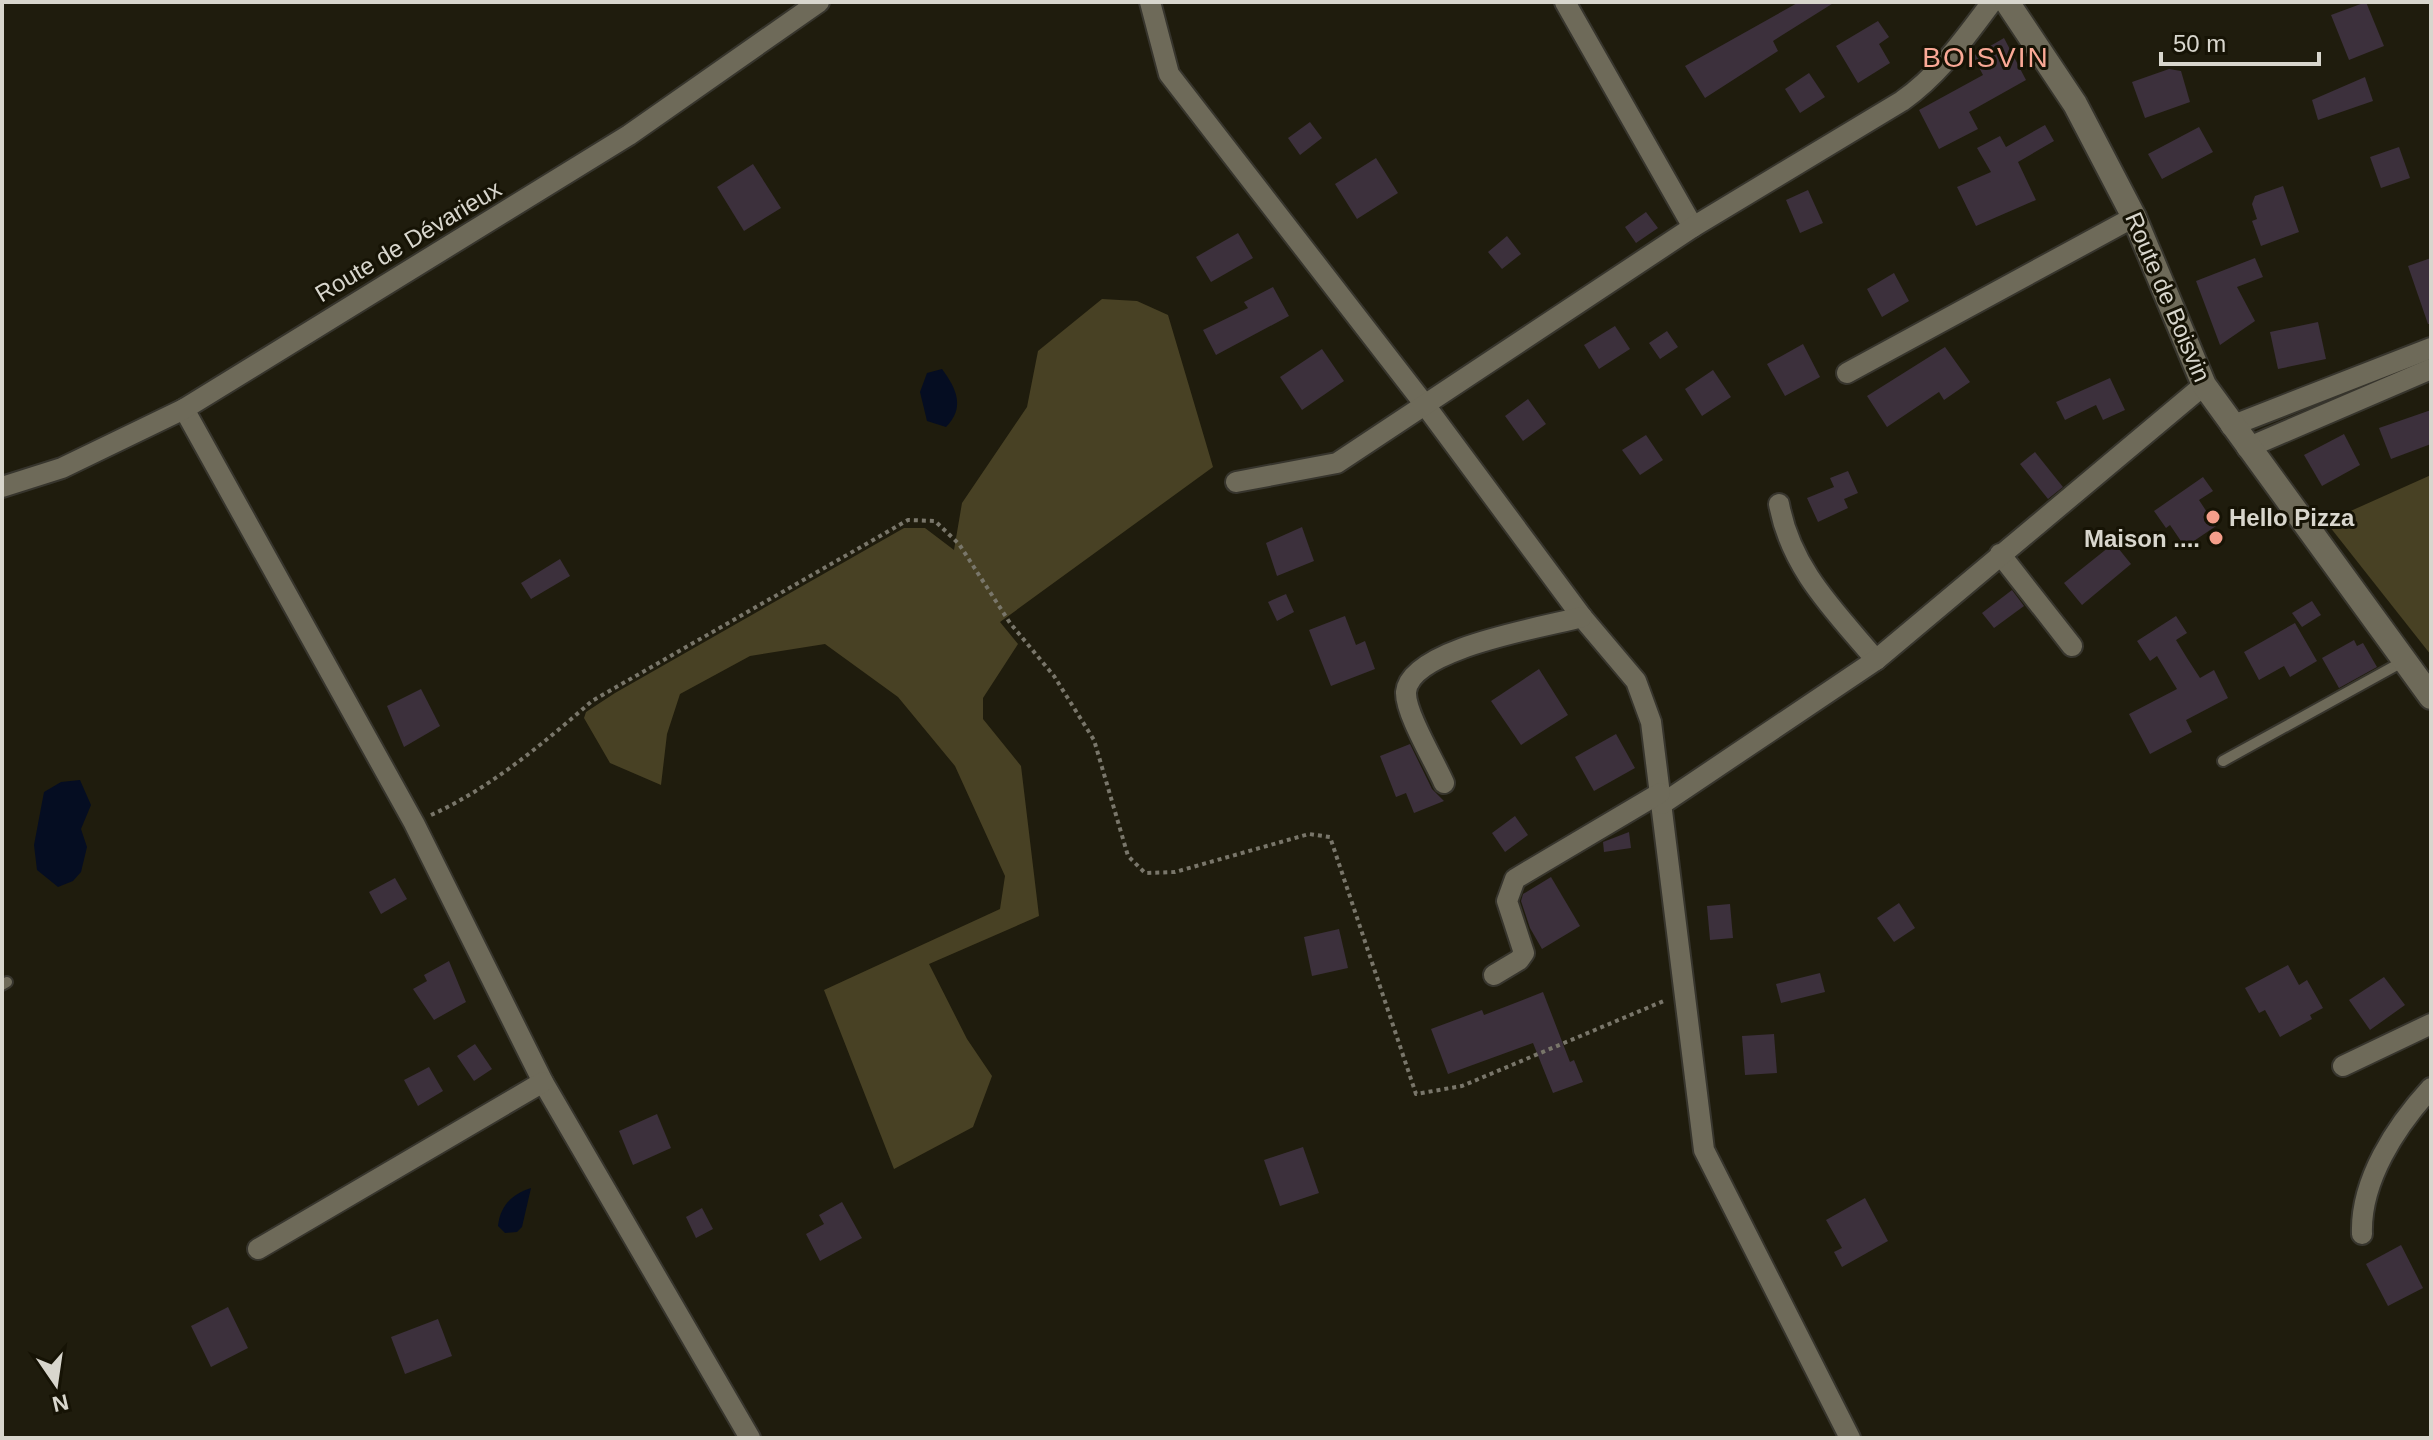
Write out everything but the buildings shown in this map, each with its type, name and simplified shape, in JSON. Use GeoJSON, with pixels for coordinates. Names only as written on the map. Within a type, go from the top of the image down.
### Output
{"type":"FeatureCollection","features":[{"type":"Feature","properties":{"kind":"main road","name":"Route de Boisvin"},"geometry":{"type":"LineString","coordinates":[[2007,2],[2075,104],[2134,217],[2204,385],[2431,697]]}},
{"type":"Feature","properties":{"kind":"street","name":"Route de Dévarieux"},"geometry":{"type":"LineString","coordinates":[[2,487],[62,468],[184,409],[629,135],[819,2]]}},
{"type":"Feature","properties":{"kind":"street"},"geometry":{"type":"LineString","coordinates":[[1150,2],[1169,74],[1425,405],[1582,617],[1636,681],[1651,722],[1704,1150],[1850,1438]]}},
{"type":"Feature","properties":{"kind":"street"},"geometry":{"type":"LineString","coordinates":[[1565,2],[1693,227]]}},
{"type":"Feature","properties":{"kind":"street"},"geometry":{"type":"LineString","coordinates":[[1236,482],[1337,463],[1693,227],[1929,82],[1992,2]]}},
{"type":"Feature","properties":{"kind":"street"},"geometry":{"type":"LineString","coordinates":[[1847,373],[2134,217]]}},
{"type":"Feature","properties":{"kind":"street"},"geometry":{"type":"LineString","coordinates":[[2231,426],[2431,348]]}},
{"type":"Feature","properties":{"kind":"street"},"geometry":{"type":"LineString","coordinates":[[2247,448],[2431,369]]}},
{"type":"Feature","properties":{"kind":"street"},"geometry":{"type":"LineString","coordinates":[[1494,975],[1519,960],[1524,953],[1507,901],[1515,879],[1661,798],[1876,660],[2204,385]]}},
{"type":"Feature","properties":{"kind":"street"},"geometry":{"type":"LineString","coordinates":[[184,409],[414,823],[543,1082],[750,1438]]}},
{"type":"Feature","properties":{"kind":"street"},"geometry":{"type":"LineString","coordinates":[[1779,504],[1785,535],[1810,581],[1876,660]]}},
{"type":"Feature","properties":{"kind":"street"},"geometry":{"type":"LineString","coordinates":[[2000,554],[2072,646]]}},
{"type":"Feature","properties":{"kind":"street"},"geometry":{"type":"LineString","coordinates":[[1444,783],[1408,704],[1408,683],[1418,670],[1445,653],[1582,617]]}},
{"type":"Feature","properties":{"kind":"street"},"geometry":{"type":"LineString","coordinates":[[2343,1066],[2431,1024]]}},
{"type":"Feature","properties":{"kind":"street"},"geometry":{"type":"LineString","coordinates":[[258,1249],[543,1082]]}},
{"type":"Feature","properties":{"kind":"street"},"geometry":{"type":"LineString","coordinates":[[2362,1234],[2363,1201],[2375,1173],[2401,1128],[2431,1088]]}},
{"type":"Feature","properties":{"kind":"lane"},"geometry":{"type":"LineString","coordinates":[[2223,761],[2404,661]]}},
{"type":"Feature","properties":{"kind":"path"},"geometry":{"type":"LineString","coordinates":[[414,823],[450,807],[549,738],[592,701],[908,520],[935,521],[959,544],[1010,623],[1054,676],[1094,740],[1128,856],[1145,873],[1175,872],[1309,834],[1330,837],[1416,1094],[1462,1086],[1685,992]]}},
{"type":"Feature","properties":{"kind":"shaded area"},"geometry":{"type":"Polygon","coordinates":[[[1102,299],[1137,301],[1168,315],[1213,467],[1000,622],[1018,644],[983,698],[983,719],[1021,766],[1039,916],[929,964],[967,1039],[992,1076],[973,1127],[894,1169],[824,990],[1000,909],[1005,876],[955,766],[898,697],[825,644],[750,656],[680,694],[667,734],[661,785],[610,763],[584,718],[586,712],[615,693],[904,528],[925,528],[954,550],[962,503],[1027,407],[1038,351],[1102,299]]]}},
{"type":"Feature","properties":{"kind":"shaded area"},"geometry":{"type":"Polygon","coordinates":[[[2431,475],[2431,655],[2326,522],[2431,475]]]}},
{"type":"Feature","properties":{"kind":"water"},"geometry":{"type":"Polygon","coordinates":[[[942,369],[957,398],[956,413],[946,427],[927,421],[920,392],[927,373],[942,369]]]}},
{"type":"Feature","properties":{"kind":"water"},"geometry":{"type":"Polygon","coordinates":[[[80,780],[91,805],[81,829],[87,847],[81,872],[73,881],[58,887],[37,870],[34,845],[44,792],[61,782],[80,780]]]}},
{"type":"Feature","properties":{"kind":"water"},"geometry":{"type":"Polygon","coordinates":[[[531,1188],[522,1227],[517,1232],[505,1233],[498,1226],[504,1207],[513,1197],[531,1188]]]}},
{"type":"Feature","properties":{"kind":"place","name":"Hello Pizza"},"geometry":{"type":"Point","coordinates":[2213,517]}},
{"type":"Feature","properties":{"kind":"place","name":"Maison ...."},"geometry":{"type":"Point","coordinates":[2216,538]}},
{"type":"Feature","properties":{"kind":"district","name":"BOISVIN"},"geometry":{"type":"Point","coordinates":[1986,57]}}]}
